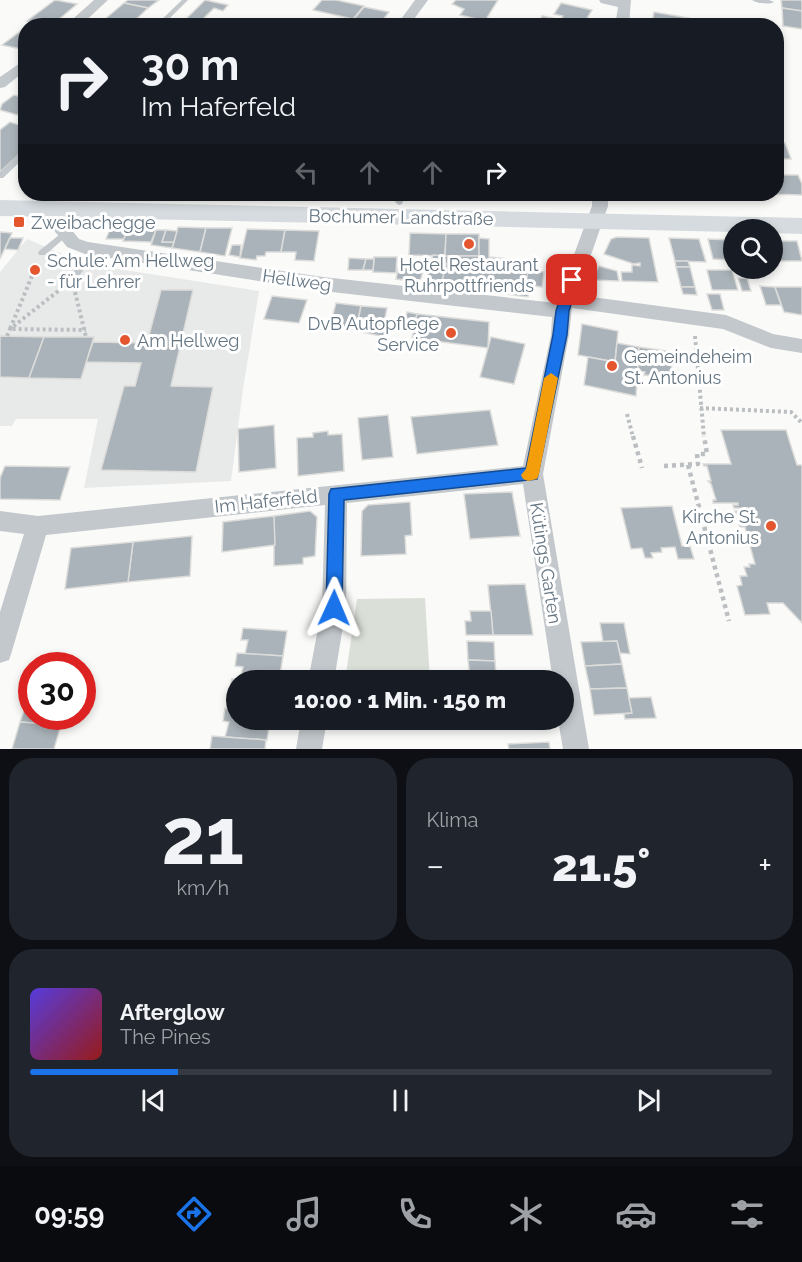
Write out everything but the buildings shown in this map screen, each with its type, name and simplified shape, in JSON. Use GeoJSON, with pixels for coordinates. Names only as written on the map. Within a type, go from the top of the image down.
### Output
{"type":"FeatureCollection","features":[{"type":"Feature","properties":{"kind":"main road"},"geometry":{"type":"LineString","coordinates":[[0,192],[18,193]]}},
{"type":"Feature","properties":{"kind":"main road","name":"Bochumer Landstraße"},"geometry":{"type":"LineString","coordinates":[[0,208],[63,202],[147,201]]}},
{"type":"Feature","properties":{"kind":"main road","name":"Bochumer Landstraße"},"geometry":{"type":"LineString","coordinates":[[466,201],[597,207],[802,226]]}},
{"type":"Feature","properties":{"kind":"main road","name":"Bochumer Landstraße"},"geometry":{"type":"LineString","coordinates":[[63,202],[802,210]]}},
{"type":"Feature","properties":{"kind":"street"},"geometry":{"type":"LineString","coordinates":[[81,18],[102,0]]}},
{"type":"Feature","properties":{"kind":"street"},"geometry":{"type":"LineString","coordinates":[[408,18],[422,0]]}},
{"type":"Feature","properties":{"kind":"street"},"geometry":{"type":"LineString","coordinates":[[605,0],[625,2],[623,18]]}},
{"type":"Feature","properties":{"kind":"street"},"geometry":{"type":"LineString","coordinates":[[0,84],[18,69]]}},
{"type":"Feature","properties":{"kind":"street"},"geometry":{"type":"LineString","coordinates":[[63,202],[61,229],[64,234]]}},
{"type":"Feature","properties":{"kind":"street","name":"Kütings Garten"},"geometry":{"type":"LineString","coordinates":[[576,749],[532,474],[564,305],[597,207]]}},
{"type":"Feature","properties":{"kind":"street","name":"Hellweg"},"geometry":{"type":"LineString","coordinates":[[64,234],[73,243],[93,249],[323,284],[726,322],[771,341],[802,346]]}},
{"type":"Feature","properties":{"kind":"street","name":"Im Haferfeld"},"geometry":{"type":"LineString","coordinates":[[0,521],[38,526],[532,474]]}},
{"type":"Feature","properties":{"kind":"street"},"geometry":{"type":"LineString","coordinates":[[323,670],[334,608],[336,494]]}},
{"type":"Feature","properties":{"kind":"street"},"geometry":{"type":"LineString","coordinates":[[0,651],[38,526]]}},
{"type":"Feature","properties":{"kind":"street"},"geometry":{"type":"LineString","coordinates":[[309,749],[312,730]]}},
{"type":"Feature","properties":{"kind":"lane"},"geometry":{"type":"LineString","coordinates":[[166,18],[185,0]]}},
{"type":"Feature","properties":{"kind":"lane"},"geometry":{"type":"LineString","coordinates":[[755,0],[771,2]]}},
{"type":"Feature","properties":{"kind":"lane"},"geometry":{"type":"LineString","coordinates":[[0,176],[18,160]]}},
{"type":"Feature","properties":{"kind":"lane"},"geometry":{"type":"LineString","coordinates":[[14,163],[18,164]]}},
{"type":"Feature","properties":{"kind":"lane"},"geometry":{"type":"LineString","coordinates":[[42,253],[64,234]]}},
{"type":"Feature","properties":{"kind":"lane"},"geometry":{"type":"LineString","coordinates":[[72,280],[93,249]]}},
{"type":"Feature","properties":{"kind":"path"},"geometry":{"type":"LineString","coordinates":[[8,336],[32,276]]}},
{"type":"Feature","properties":{"kind":"path"},"geometry":{"type":"LineString","coordinates":[[10,329],[72,280],[86,337]]}},
{"type":"Feature","properties":{"kind":"path"},"geometry":{"type":"LineString","coordinates":[[664,466],[698,464],[696,453],[707,454],[700,408],[695,318]]}},
{"type":"Feature","properties":{"kind":"path"},"geometry":{"type":"LineString","coordinates":[[10,329],[86,330]]}},
{"type":"Feature","properties":{"kind":"path"},"geometry":{"type":"LineString","coordinates":[[700,408],[791,412],[802,423]]}},
{"type":"Feature","properties":{"kind":"path"},"geometry":{"type":"LineString","coordinates":[[627,414],[642,468]]}},
{"type":"Feature","properties":{"kind":"path"},"geometry":{"type":"LineString","coordinates":[[688,465],[729,621]]}},
{"type":"Feature","properties":{"kind":"shaded area","name":"Am Hellweg"},"geometry":{"type":"Polygon","coordinates":[[[27,239],[86,264],[259,291],[231,481],[84,488],[98,419],[16,419],[12,426],[0,426],[0,272],[27,239]]]}},
{"type":"Feature","properties":{"kind":"shaded area"},"geometry":{"type":"Polygon","coordinates":[[[425,598],[429,670],[347,670],[357,599],[425,598]]]}},
{"type":"Feature","properties":{"kind":"slow traffic"},"geometry":{"type":"LineString","coordinates":[[528,475],[532,474],[551,378]]}},
{"type":"Feature","properties":{"kind":"place","name":"Zweibachegge"},"geometry":{"type":"Point","coordinates":[19,222]}},
{"type":"Feature","properties":{"kind":"place","name":"Hotel Restaurant Ruhrpottfriends"},"geometry":{"type":"Point","coordinates":[469,244]}},
{"type":"Feature","properties":{"kind":"place","name":"Schule: Am Hellweg - für Lehrer"},"geometry":{"type":"Point","coordinates":[35,270]}},
{"type":"Feature","properties":{"kind":"place","name":"DvB Autopflege Service"},"geometry":{"type":"Point","coordinates":[451,333]}},
{"type":"Feature","properties":{"kind":"place","name":"Am Hellweg"},"geometry":{"type":"Point","coordinates":[125,340]}},
{"type":"Feature","properties":{"kind":"place","name":"Gemeindeheim St. Antonius"},"geometry":{"type":"Point","coordinates":[612,366]}},
{"type":"Feature","properties":{"kind":"place","name":"Kirche St. Antonius"},"geometry":{"type":"Point","coordinates":[771,526]}},
{"type":"Feature","properties":{"kind":"route"},"geometry":{"type":"LineString","coordinates":[[334,608],[336,494],[532,474],[560,335],[562,311],[572,280]]}}]}
